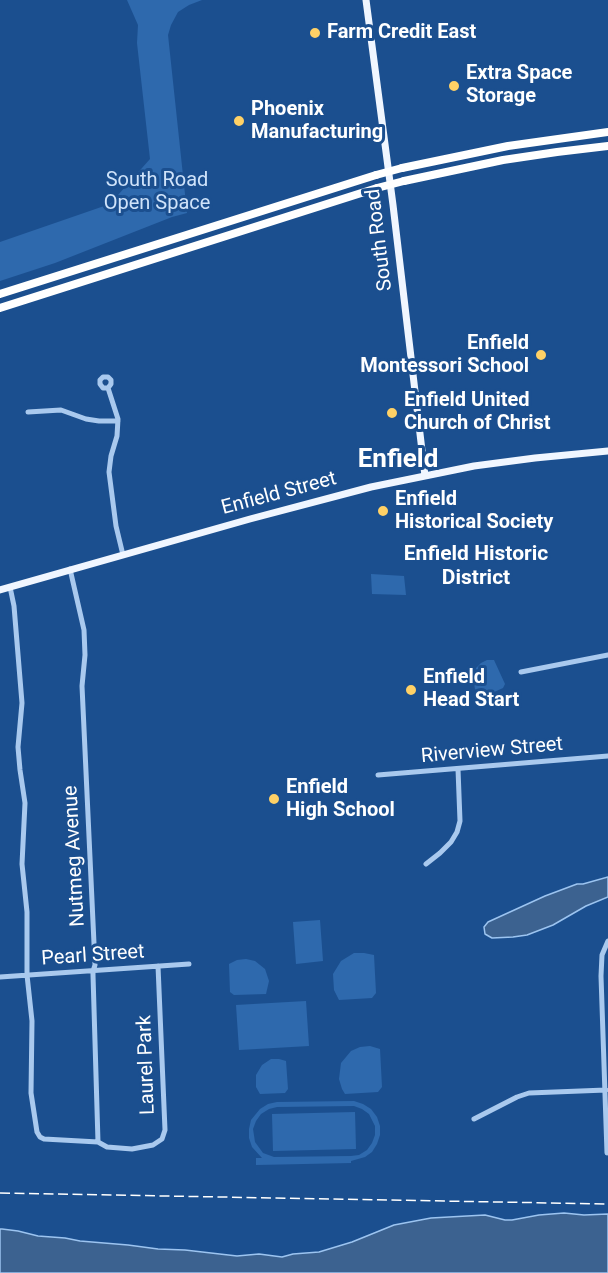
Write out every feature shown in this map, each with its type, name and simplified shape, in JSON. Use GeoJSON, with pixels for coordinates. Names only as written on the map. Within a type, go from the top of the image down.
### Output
{"type":"FeatureCollection","features":[{"type":"Feature","properties":{"kind":"highway"},"geometry":{"type":"LineString","coordinates":[[0,294],[402,168],[508,146],[608,132]]}},
{"type":"Feature","properties":{"kind":"highway"},"geometry":{"type":"LineString","coordinates":[[0,308],[377,188],[503,160],[608,146]]}},
{"type":"Feature","properties":{"kind":"main road","name":"South Road"},"geometry":{"type":"LineString","coordinates":[[366,0],[425,476]]}},
{"type":"Feature","properties":{"kind":"main road","name":"Enfield Street"},"geometry":{"type":"LineString","coordinates":[[0,590],[354,491],[506,462],[608,451]]}},
{"type":"Feature","properties":{"kind":"street"},"geometry":{"type":"LineString","coordinates":[[108,387],[118,421],[109,471],[116,526],[123,555]]}},
{"type":"Feature","properties":{"kind":"street"},"geometry":{"type":"LineString","coordinates":[[28,412],[61,410],[86,419],[118,421]]}},
{"type":"Feature","properties":{"kind":"street","name":"Nutmeg Avenue"},"geometry":{"type":"LineString","coordinates":[[70,570],[84,630],[85,655],[82,686],[95,964],[93,971],[98,1143]]}},
{"type":"Feature","properties":{"kind":"street"},"geometry":{"type":"LineString","coordinates":[[10,587],[14,606],[22,703],[18,747],[25,810],[21,864],[27,912],[27,975]]}},
{"type":"Feature","properties":{"kind":"street"},"geometry":{"type":"LineString","coordinates":[[521,672],[608,655]]}},
{"type":"Feature","properties":{"kind":"street","name":"Riverview Street"},"geometry":{"type":"LineString","coordinates":[[378,775],[608,756]]}},
{"type":"Feature","properties":{"kind":"street"},"geometry":{"type":"LineString","coordinates":[[426,864],[451,842],[457,832],[460,821],[458,769]]}},
{"type":"Feature","properties":{"kind":"street"},"geometry":{"type":"LineString","coordinates":[[607,1153],[607,1090],[601,976],[602,955],[608,941]]}},
{"type":"Feature","properties":{"kind":"street","name":"Pearl Street"},"geometry":{"type":"LineString","coordinates":[[0,977],[189,964]]}},
{"type":"Feature","properties":{"kind":"street","name":"Laurel Park"},"geometry":{"type":"LineString","coordinates":[[27,975],[32,1028],[31,1093],[37,1132],[44,1139],[98,1143],[107,1147],[132,1149],[153,1145],[162,1139],[165,1130],[158,966]]}},
{"type":"Feature","properties":{"kind":"street"},"geometry":{"type":"LineString","coordinates":[[474,1119],[529,1093],[607,1090]]}},
{"type":"Feature","properties":{"kind":"green space","name":"South Road Open Space"},"geometry":{"type":"Polygon","coordinates":[[[127,0],[202,0],[178,12],[168,35],[187,213],[55,263],[0,281],[0,242],[110,204],[150,159],[137,43],[138,25],[127,0]]]}},
{"type":"Feature","properties":{"kind":"green space"},"geometry":{"type":"Polygon","coordinates":[[[371,574],[404,576],[406,595],[372,594],[371,574]]]}},
{"type":"Feature","properties":{"kind":"green space"},"geometry":{"type":"Polygon","coordinates":[[[487,660],[494,660],[505,684],[503,688],[483,697],[475,689],[473,678],[476,668],[487,660]]]}},
{"type":"Feature","properties":{"kind":"green space"},"geometry":{"type":"Polygon","coordinates":[[[320,920],[323,961],[296,964],[293,922],[320,920]]]}},
{"type":"Feature","properties":{"kind":"green space"},"geometry":{"type":"Polygon","coordinates":[[[354,953],[374,955],[376,993],[372,998],[339,1000],[334,990],[333,974],[341,961],[354,953]]]}},
{"type":"Feature","properties":{"kind":"green space"},"geometry":{"type":"Polygon","coordinates":[[[246,959],[255,961],[265,969],[269,981],[266,994],[234,995],[230,992],[229,964],[246,959]]]}},
{"type":"Feature","properties":{"kind":"green space"},"geometry":{"type":"Polygon","coordinates":[[[306,1001],[309,1046],[239,1050],[236,1005],[306,1001]]]}},
{"type":"Feature","properties":{"kind":"green space"},"geometry":{"type":"Polygon","coordinates":[[[370,1046],[380,1049],[382,1087],[378,1092],[345,1094],[339,1079],[341,1063],[351,1051],[370,1046]]]}},
{"type":"Feature","properties":{"kind":"green space"},"geometry":{"type":"Polygon","coordinates":[[[271,1059],[286,1061],[288,1089],[285,1093],[260,1094],[256,1087],[256,1075],[262,1065],[271,1059]]]}},
{"type":"Feature","properties":{"kind":"green space"},"geometry":{"type":"Polygon","coordinates":[[[354,1101],[363,1104],[377,1117],[380,1135],[377,1144],[372,1152],[351,1163],[256,1165],[256,1158],[262,1158],[252,1147],[249,1138],[251,1120],[260,1109],[277,1102],[354,1101]],[[354,1106],[269,1109],[256,1121],[253,1129],[255,1142],[263,1153],[274,1157],[359,1155],[367,1150],[375,1135],[375,1126],[369,1114],[354,1106]]]}},
{"type":"Feature","properties":{"kind":"green space"},"geometry":{"type":"Polygon","coordinates":[[[355,1112],[356,1149],[273,1151],[272,1114],[355,1112]]]}},
{"type":"Feature","properties":{"kind":"shaded area"},"geometry":{"type":"Polygon","coordinates":[[[608,877],[608,897],[586,906],[553,925],[527,935],[513,937],[492,938],[485,934],[484,927],[488,922],[577,884],[608,877]]]}},
{"type":"Feature","properties":{"kind":"shaded area"},"geometry":{"type":"Polygon","coordinates":[[[564,1213],[608,1214],[608,1273],[0,1273],[0,1229],[38,1236],[158,1249],[237,1256],[259,1254],[282,1257],[319,1252],[394,1225],[431,1218],[485,1215],[512,1220],[564,1213]]]}},
{"type":"Feature","properties":{"kind":"railway"},"geometry":{"type":"LineString","coordinates":[[0,1193],[608,1204]]}},
{"type":"Feature","properties":{"kind":"place","name":"Farm Credit East"},"geometry":{"type":"Point","coordinates":[315,33]}},
{"type":"Feature","properties":{"kind":"place","name":"Extra Space Storage"},"geometry":{"type":"Point","coordinates":[454,86]}},
{"type":"Feature","properties":{"kind":"place","name":"Phoenix Manufacturing"},"geometry":{"type":"Point","coordinates":[239,121]}},
{"type":"Feature","properties":{"kind":"place","name":"Enfield Montessori School"},"geometry":{"type":"Point","coordinates":[541,355]}},
{"type":"Feature","properties":{"kind":"place","name":"Enfield United Church of Christ"},"geometry":{"type":"Point","coordinates":[392,413]}},
{"type":"Feature","properties":{"kind":"place","name":"Enfield Historical Society"},"geometry":{"type":"Point","coordinates":[383,511]}},
{"type":"Feature","properties":{"kind":"place","name":"Enfield Head Start"},"geometry":{"type":"Point","coordinates":[411,690]}},
{"type":"Feature","properties":{"kind":"place","name":"Enfield High School"},"geometry":{"type":"Point","coordinates":[274,799]}},
{"type":"Feature","properties":{"kind":"district","name":"Enfield"},"geometry":{"type":"Point","coordinates":[398,460]}},
{"type":"Feature","properties":{"kind":"district","name":"Enfield Historic District"},"geometry":{"type":"Point","coordinates":[476,567]}}]}
